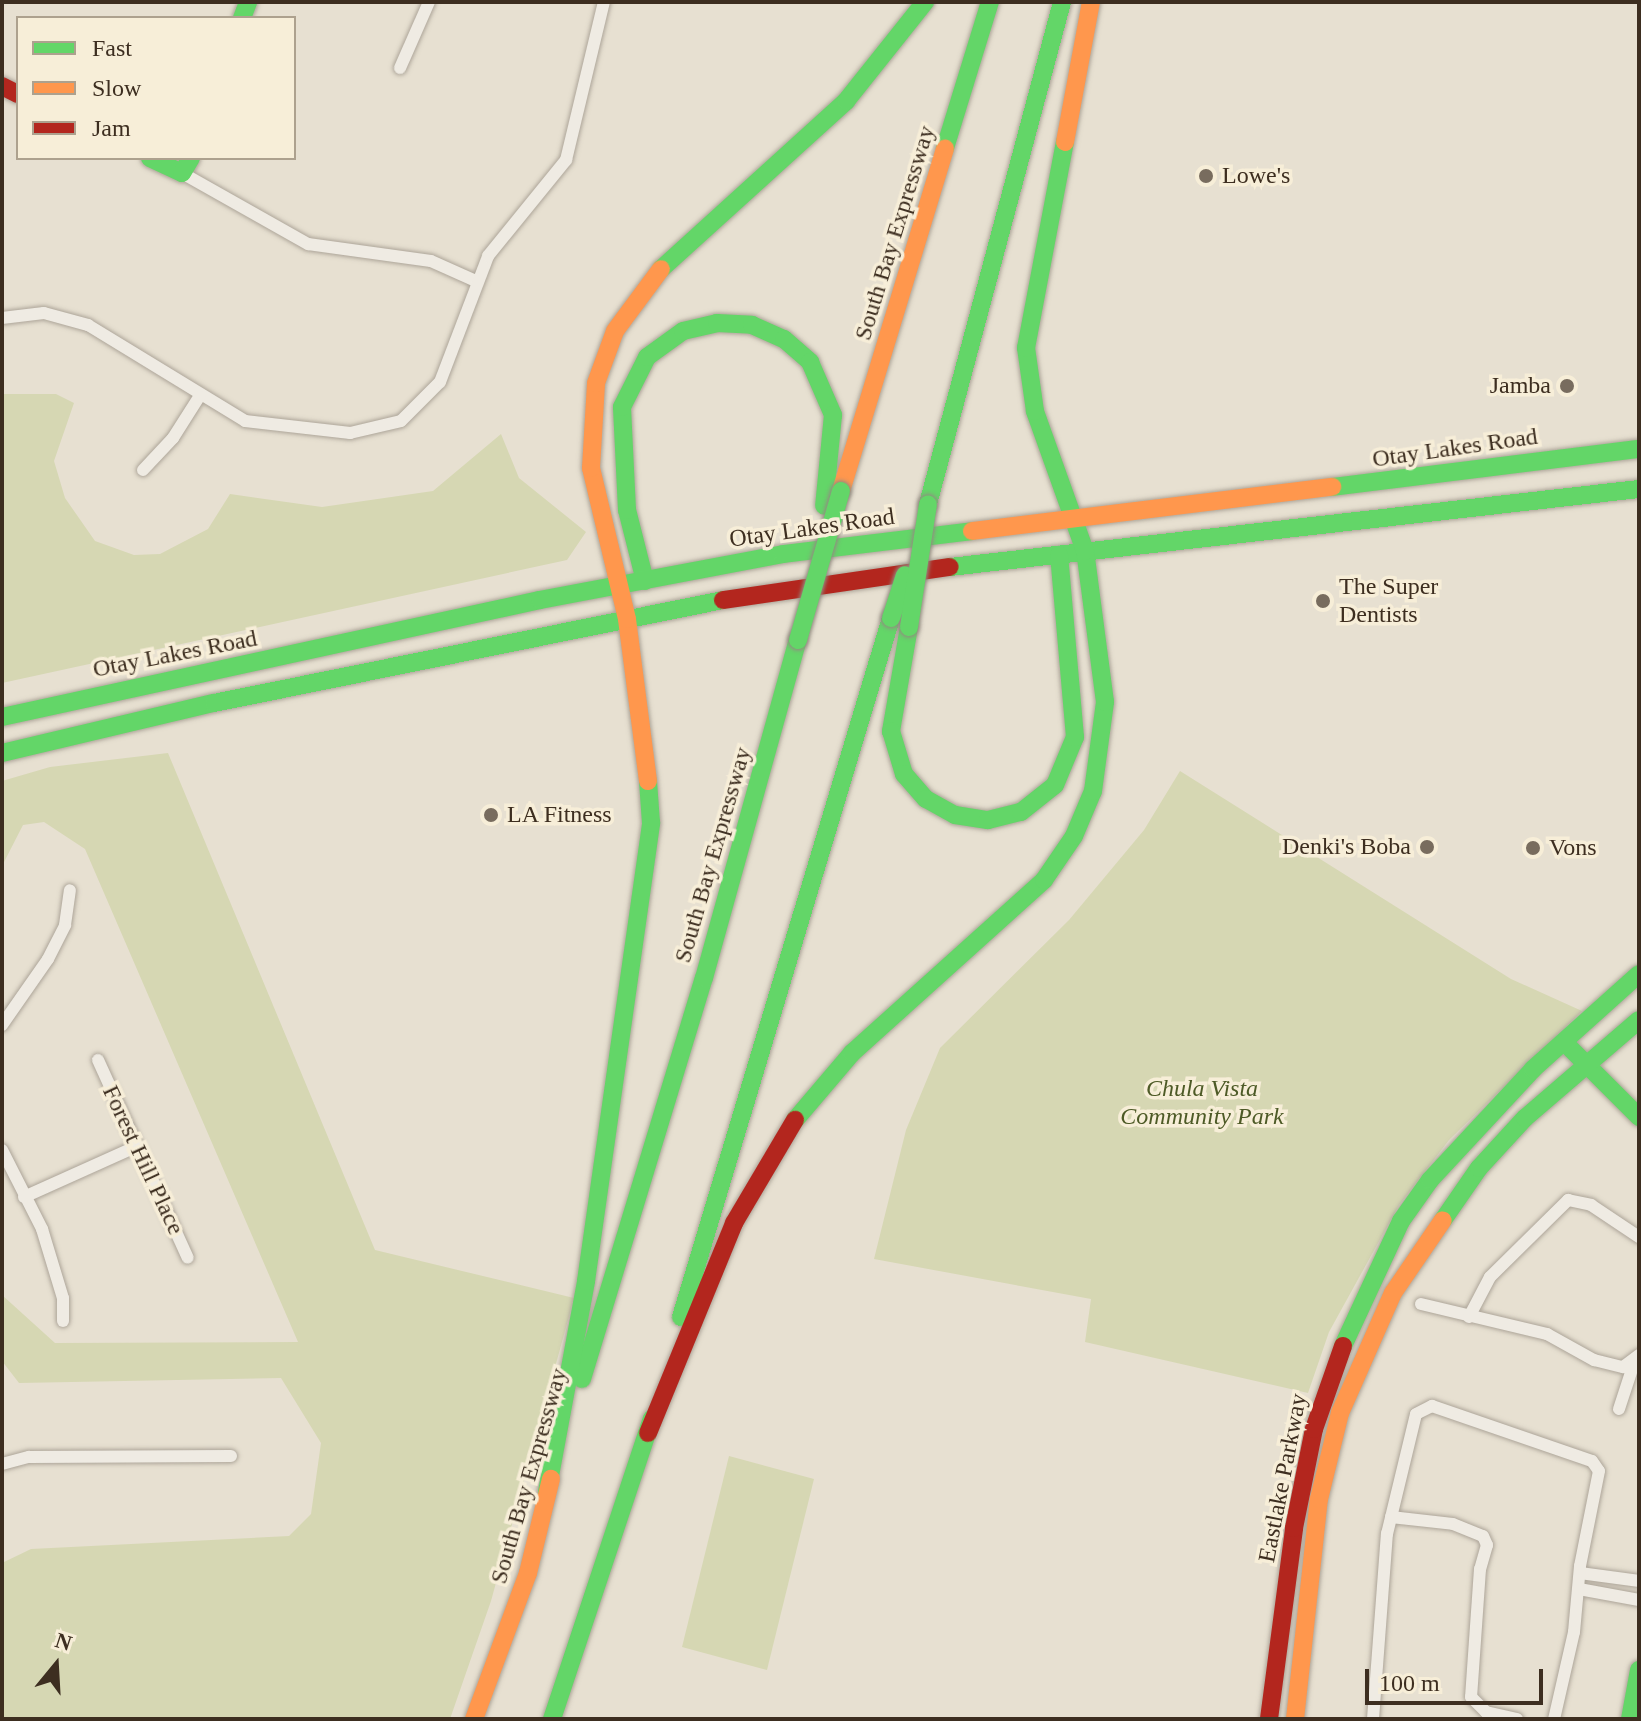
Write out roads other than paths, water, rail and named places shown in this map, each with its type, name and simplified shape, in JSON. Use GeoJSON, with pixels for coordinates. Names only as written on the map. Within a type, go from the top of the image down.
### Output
{"type":"FeatureCollection","features":[{"type":"Feature","properties":{"kind":"main road"},"geometry":{"type":"LineString","coordinates":[[547,1492],[586,1281],[649,846],[648,753],[627,648],[627,619],[591,468],[590,434],[596,383],[615,331],[663,266],[865,81],[925,2]]}},
{"type":"Feature","properties":{"kind":"main road","name":"South Bay Expressway"},"geometry":{"type":"LineString","coordinates":[[474,1719],[528,1573],[547,1492],[704,978],[841,491],[990,2]]}},
{"type":"Feature","properties":{"kind":"main road"},"geometry":{"type":"LineString","coordinates":[[552,1719],[648,1433],[891,618],[928,504],[1062,2]]}},
{"type":"Feature","properties":{"kind":"main road"},"geometry":{"type":"LineString","coordinates":[[648,1433],[734,1223],[785,1132],[852,1053],[1032,893],[1081,821],[1098,773],[1105,718],[1085,551],[1077,519],[1035,411],[1026,348],[1075,111],[1091,2]]}},
{"type":"Feature","properties":{"kind":"main road"},"geometry":{"type":"LineString","coordinates":[[159,160],[186,166]]}},
{"type":"Feature","properties":{"kind":"main road"},"geometry":{"type":"LineString","coordinates":[[645,581],[627,510],[622,407],[640,366],[683,331],[717,323],[752,325],[784,339],[810,362],[827,393],[834,426],[824,506],[804,618]]}},
{"type":"Feature","properties":{"kind":"main road","name":"Otay Lakes Road"},"geometry":{"type":"LineString","coordinates":[[2,717],[783,554],[1639,449]]}},
{"type":"Feature","properties":{"kind":"main road"},"geometry":{"type":"LineString","coordinates":[[2,753],[214,703],[627,619],[849,580],[1639,489]]}},
{"type":"Feature","properties":{"kind":"main road"},"geometry":{"type":"LineString","coordinates":[[928,504],[891,731],[904,774],[926,799],[955,815],[988,820],[1021,812],[1055,785],[1075,737],[1059,555]]}},
{"type":"Feature","properties":{"kind":"main road","name":"Eastlake Parkway"},"geometry":{"type":"LineString","coordinates":[[1269,1719],[1294,1528],[1319,1407],[1357,1307],[1401,1221],[1477,1126],[1639,974]]}},
{"type":"Feature","properties":{"kind":"main road","name":"Eastlake Parkway"},"geometry":{"type":"LineString","coordinates":[[1295,1719],[1327,1462],[1364,1350],[1434,1228],[1525,1118],[1639,1020]]}},
{"type":"Feature","properties":{"kind":"main road"},"geometry":{"type":"LineString","coordinates":[[1565,1043],[1639,1117]]}},
{"type":"Feature","properties":{"kind":"main road"},"geometry":{"type":"LineString","coordinates":[[1319,1407],[1324,1416],[1319,1449],[1327,1462]]}},
{"type":"Feature","properties":{"kind":"main road"},"geometry":{"type":"LineString","coordinates":[[1630,1719],[1639,1670]]}},
{"type":"Feature","properties":{"kind":"street"},"geometry":{"type":"LineString","coordinates":[[400,68],[429,2]]}},
{"type":"Feature","properties":{"kind":"street"},"geometry":{"type":"LineString","coordinates":[[2,318],[44,313],[75,320],[199,397],[260,424],[350,433],[393,424],[424,403],[440,382],[476,281],[500,241],[566,160],[604,2]]}},
{"type":"Feature","properties":{"kind":"street"},"geometry":{"type":"LineString","coordinates":[[186,166],[308,244],[431,261],[476,281]]}},
{"type":"Feature","properties":{"kind":"street"},"geometry":{"type":"LineString","coordinates":[[143,470],[173,438],[199,397]]}},
{"type":"Feature","properties":{"kind":"street"},"geometry":{"type":"LineString","coordinates":[[2,1025],[48,959],[65,925],[70,890]]}},
{"type":"Feature","properties":{"kind":"street","name":"Forest Hill Place"},"geometry":{"type":"LineString","coordinates":[[98,1060],[188,1258]]}},
{"type":"Feature","properties":{"kind":"street"},"geometry":{"type":"LineString","coordinates":[[24,1197],[135,1147]]}},
{"type":"Feature","properties":{"kind":"street"},"geometry":{"type":"LineString","coordinates":[[2,1150],[48,1248],[63,1298],[63,1321]]}},
{"type":"Feature","properties":{"kind":"street"},"geometry":{"type":"LineString","coordinates":[[1469,1317],[1490,1277],[1568,1200],[1581,1200],[1639,1237]]}},
{"type":"Feature","properties":{"kind":"street"},"geometry":{"type":"LineString","coordinates":[[1421,1304],[1547,1334],[1594,1360],[1623,1367],[1636,1359]]}},
{"type":"Feature","properties":{"kind":"street"},"geometry":{"type":"LineString","coordinates":[[1619,1409],[1636,1359]]}},
{"type":"Feature","properties":{"kind":"street"},"geometry":{"type":"LineString","coordinates":[[1373,1719],[1391,1517],[1416,1414],[1432,1406],[1592,1461],[1599,1471],[1554,1719]]}},
{"type":"Feature","properties":{"kind":"street"},"geometry":{"type":"LineString","coordinates":[[2,1464],[29,1457],[231,1456]]}},
{"type":"Feature","properties":{"kind":"street"},"geometry":{"type":"LineString","coordinates":[[1391,1517],[1453,1524],[1483,1536],[1487,1545],[1471,1697],[1486,1712],[1517,1719]]}},
{"type":"Feature","properties":{"kind":"street"},"geometry":{"type":"LineString","coordinates":[[1580,1573],[1639,1581]]}},
{"type":"Feature","properties":{"kind":"street"},"geometry":{"type":"LineString","coordinates":[[1579,1589],[1639,1600]]}},
{"type":"Feature","properties":{"kind":"place","name":"Lowe's"},"geometry":{"type":"Point","coordinates":[1206,176]}},
{"type":"Feature","properties":{"kind":"place","name":"Jamba"},"geometry":{"type":"Point","coordinates":[1567,386]}},
{"type":"Feature","properties":{"kind":"place","name":"The Super Dentists"},"geometry":{"type":"Point","coordinates":[1323,601]}},
{"type":"Feature","properties":{"kind":"place","name":"LA Fitness"},"geometry":{"type":"Point","coordinates":[491,815]}},
{"type":"Feature","properties":{"kind":"place","name":"Denki's Boba"},"geometry":{"type":"Point","coordinates":[1427,847]}},
{"type":"Feature","properties":{"kind":"place","name":"Vons"},"geometry":{"type":"Point","coordinates":[1533,848]}},
{"type":"Feature","properties":{"kind":"park label","name":"Chula Vista Community Park"},"geometry":{"type":"Point","coordinates":[1202,1103]}}]}
